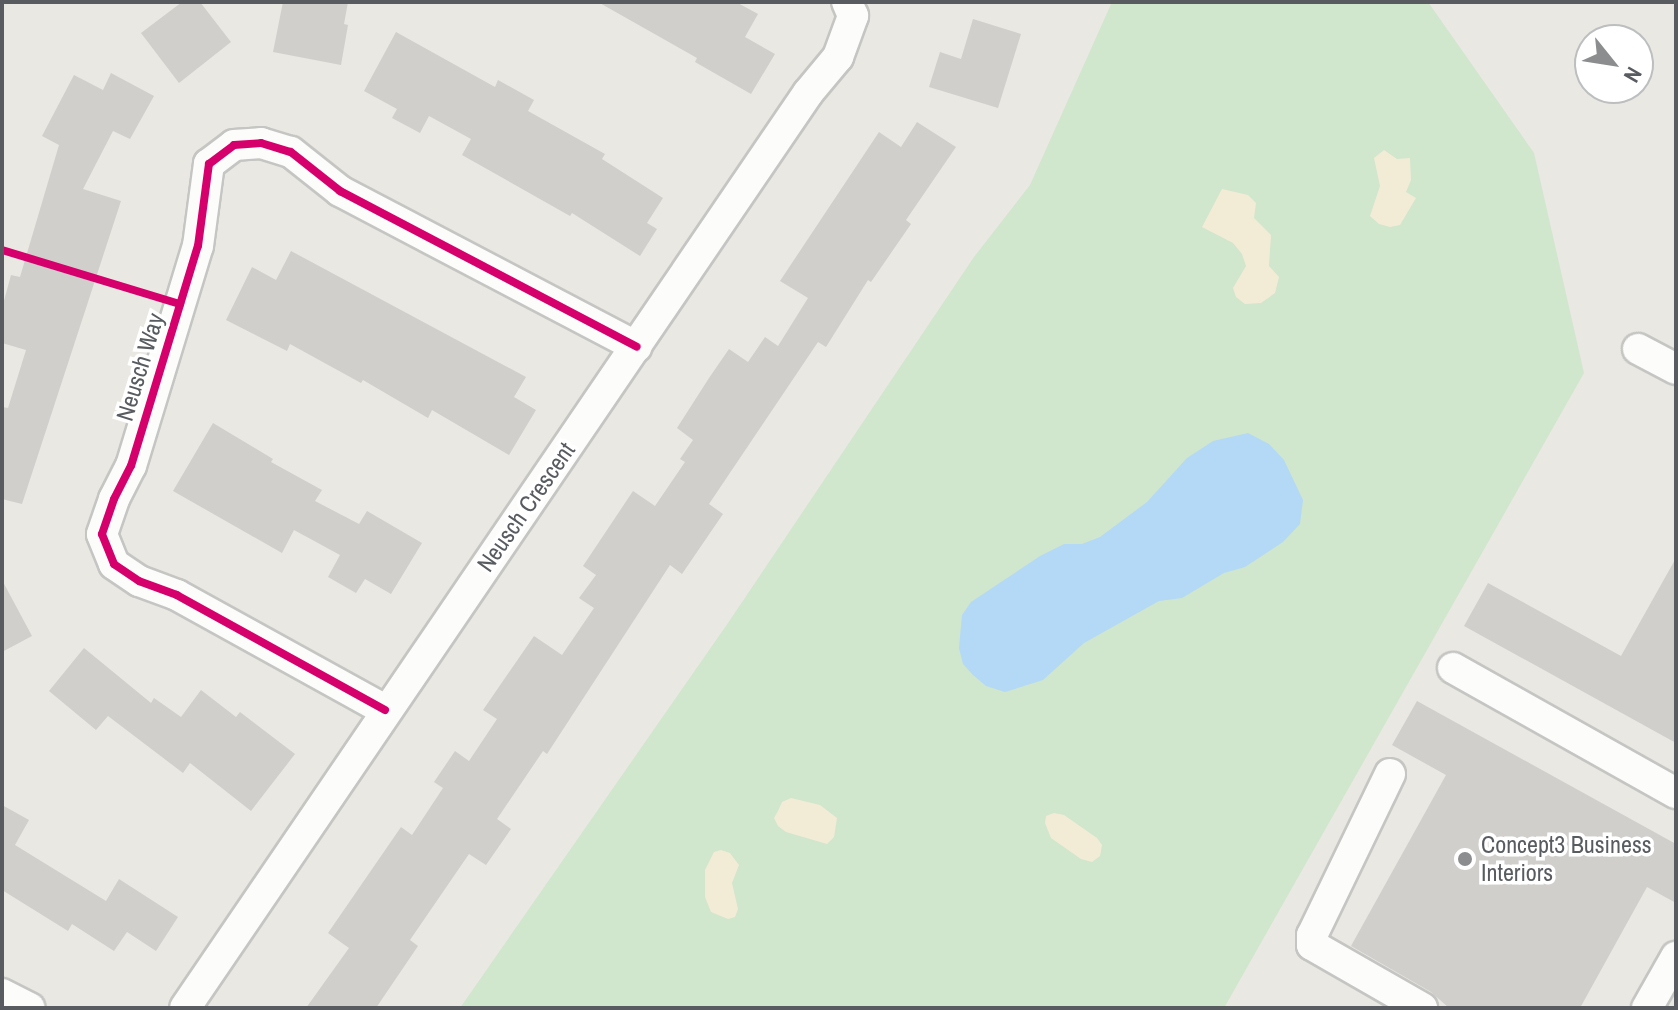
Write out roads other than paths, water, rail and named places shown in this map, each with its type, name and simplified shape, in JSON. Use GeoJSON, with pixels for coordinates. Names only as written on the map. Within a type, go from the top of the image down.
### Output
{"type":"FeatureCollection","features":[{"type":"Feature","properties":{"kind":"street","name":"Neusch Crescent"},"geometry":{"type":"LineString","coordinates":[[185,1008],[808,93],[838,57],[853,16],[847,2]]}},
{"type":"Feature","properties":{"kind":"street","name":"Neusch Way"},"geometry":{"type":"LineString","coordinates":[[385,710],[177,595],[139,581],[114,564],[102,534],[131,466],[198,246],[209,164],[234,145],[261,143],[291,152],[340,191],[637,347]]}},
{"type":"Feature","properties":{"kind":"street"},"geometry":{"type":"LineString","coordinates":[[1638,349],[1676,369]]}},
{"type":"Feature","properties":{"kind":"street"},"geometry":{"type":"LineString","coordinates":[[1453,668],[1676,793]]}},
{"type":"Feature","properties":{"kind":"street"},"geometry":{"type":"LineString","coordinates":[[1390,774],[1312,935],[1312,945],[1422,1008]]}},
{"type":"Feature","properties":{"kind":"street"},"geometry":{"type":"LineString","coordinates":[[1647,1008],[1676,957]]}},
{"type":"Feature","properties":{"kind":"street"},"geometry":{"type":"LineString","coordinates":[[2,994],[30,1008]]}},
{"type":"Feature","properties":{"kind":"water"},"geometry":{"type":"Polygon","coordinates":[[[1248,433],[1269,444],[1284,460],[1303,500],[1300,524],[1283,542],[1245,567],[1224,573],[1182,598],[1159,601],[1084,643],[1043,680],[1005,692],[986,686],[963,664],[959,648],[962,615],[971,602],[1040,556],[1064,544],[1082,544],[1100,537],[1147,502],[1187,458],[1213,441],[1248,433]]]}},
{"type":"Feature","properties":{"kind":"place","name":"Concept3 Business Interiors"},"geometry":{"type":"Point","coordinates":[1465,859]}}]}
